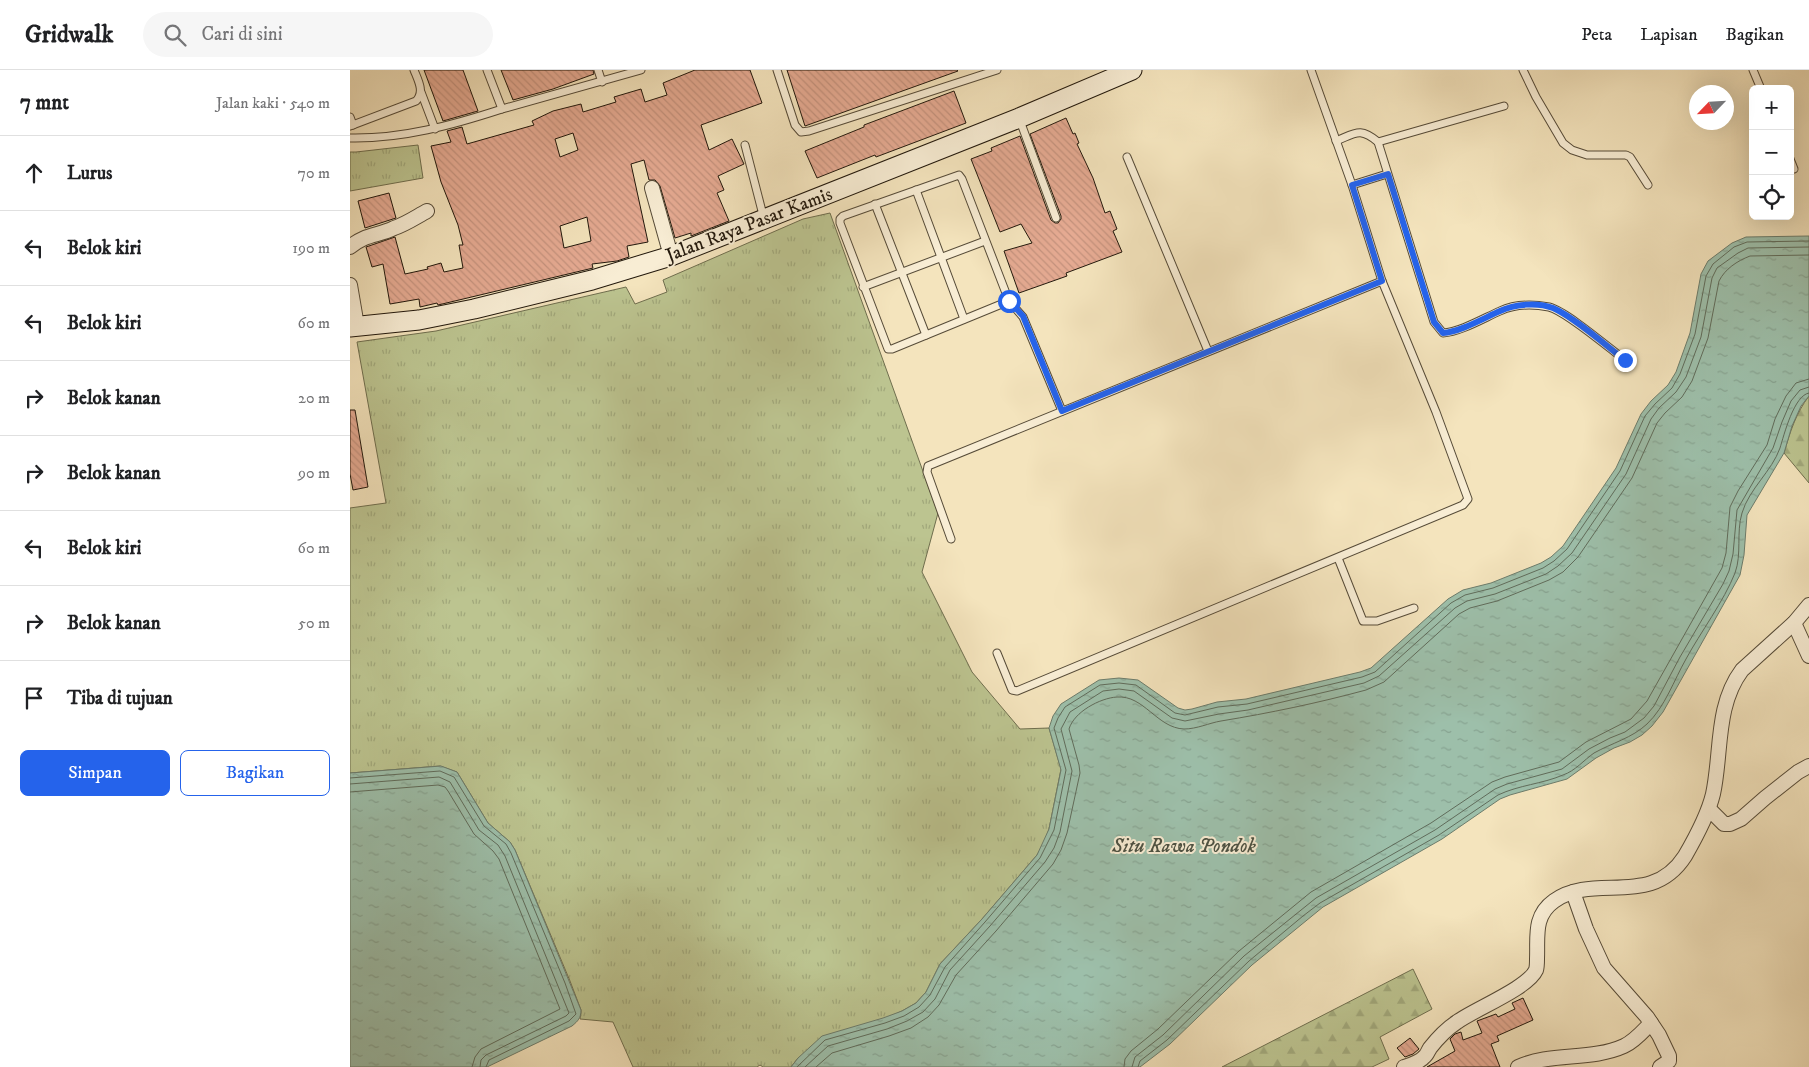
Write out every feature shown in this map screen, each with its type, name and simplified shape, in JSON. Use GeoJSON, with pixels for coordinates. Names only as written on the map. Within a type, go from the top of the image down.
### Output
{"type":"FeatureCollection","features":[{"type":"Feature","properties":{"kind":"main road","name":"Jalan Raya Pasar Kamis"},"geometry":{"type":"LineString","coordinates":[[354,326],[419,320],[474,309],[592,280],[671,256],[1019,118],[1132,70]]}},
{"type":"Feature","properties":{"kind":"street"},"geometry":{"type":"LineString","coordinates":[[652,188],[671,256]]}},
{"type":"Feature","properties":{"kind":"street"},"geometry":{"type":"LineString","coordinates":[[350,247],[359,239],[393,229],[427,211]]}},
{"type":"Feature","properties":{"kind":"street"},"geometry":{"type":"LineString","coordinates":[[350,285],[354,326]]}},
{"type":"Feature","properties":{"kind":"street"},"geometry":{"type":"LineString","coordinates":[[1404,1067],[1424,1063],[1430,1048],[1456,1022],[1516,989],[1530,979],[1536,969],[1536,933],[1539,918],[1555,900],[1573,892],[1596,888],[1623,888],[1645,885],[1662,878],[1675,867],[1684,856],[1709,810],[1714,791],[1721,725],[1729,694],[1736,678],[1742,670],[1794,623],[1809,606]]}},
{"type":"Feature","properties":{"kind":"street"},"geometry":{"type":"LineString","coordinates":[[1794,623],[1809,656]]}},
{"type":"Feature","properties":{"kind":"street"},"geometry":{"type":"LineString","coordinates":[[1709,810],[1724,824],[1730,824],[1742,819],[1765,798],[1809,766]]}},
{"type":"Feature","properties":{"kind":"street"},"geometry":{"type":"LineString","coordinates":[[1573,892],[1586,928],[1604,968],[1660,1035],[1669,1056],[1669,1061],[1660,1067]]}},
{"type":"Feature","properties":{"kind":"street"},"geometry":{"type":"LineString","coordinates":[[1518,1067],[1546,1060],[1609,1051],[1626,1045],[1651,1023]]}},
{"type":"Feature","properties":{"kind":"lane"},"geometry":{"type":"LineString","coordinates":[[414,70],[435,129]]}},
{"type":"Feature","properties":{"kind":"lane"},"geometry":{"type":"LineString","coordinates":[[487,70],[502,109]]}},
{"type":"Feature","properties":{"kind":"lane"},"geometry":{"type":"LineString","coordinates":[[598,70],[602,82]]}},
{"type":"Feature","properties":{"kind":"lane"},"geometry":{"type":"LineString","coordinates":[[350,138],[366,138],[435,129],[641,70]]}},
{"type":"Feature","properties":{"kind":"lane"},"geometry":{"type":"LineString","coordinates":[[777,70],[795,125],[801,132],[997,70]]}},
{"type":"Feature","properties":{"kind":"lane"},"geometry":{"type":"LineString","coordinates":[[997,653],[1012,690],[1016,691],[1463,505],[1468,499],[1436,412],[1382,281],[1352,185],[1311,70]]}},
{"type":"Feature","properties":{"kind":"lane"},"geometry":{"type":"LineString","coordinates":[[1523,70],[1536,97],[1563,143],[1572,150],[1587,155],[1626,154],[1630,157],[1648,186]]}},
{"type":"Feature","properties":{"kind":"lane"},"geometry":{"type":"LineString","coordinates":[[1753,70],[1759,85]]}},
{"type":"Feature","properties":{"kind":"lane"},"geometry":{"type":"LineString","coordinates":[[350,117],[352,126],[416,101],[420,97],[421,92]]}},
{"type":"Feature","properties":{"kind":"lane"},"geometry":{"type":"LineString","coordinates":[[1378,142],[1504,106]]}},
{"type":"Feature","properties":{"kind":"lane"},"geometry":{"type":"LineString","coordinates":[[1019,118],[1056,218]]}},
{"type":"Feature","properties":{"kind":"lane"},"geometry":{"type":"LineString","coordinates":[[1336,141],[1357,132],[1367,134],[1378,142],[1434,322],[1443,333],[1508,307],[1520,305],[1550,307],[1562,313],[1625,360]]}},
{"type":"Feature","properties":{"kind":"lane"},"geometry":{"type":"LineString","coordinates":[[745,145],[764,219]]}},
{"type":"Feature","properties":{"kind":"lane"},"geometry":{"type":"LineString","coordinates":[[1126,157],[1208,351]]}},
{"type":"Feature","properties":{"kind":"lane"},"geometry":{"type":"LineString","coordinates":[[1352,185],[1388,174]]}},
{"type":"Feature","properties":{"kind":"lane"},"geometry":{"type":"LineString","coordinates":[[1009,301],[892,349],[888,348],[863,287],[840,219],[843,216],[959,175],[1009,301],[1023,316],[1062,411]]}},
{"type":"Feature","properties":{"kind":"lane"},"geometry":{"type":"LineString","coordinates":[[916,190],[964,319]]}},
{"type":"Feature","properties":{"kind":"lane"},"geometry":{"type":"LineString","coordinates":[[876,204],[926,335]]}},
{"type":"Feature","properties":{"kind":"lane"},"geometry":{"type":"LineString","coordinates":[[863,287],[985,241]]}},
{"type":"Feature","properties":{"kind":"lane"},"geometry":{"type":"LineString","coordinates":[[951,539],[927,472],[928,466],[1382,281]]}},
{"type":"Feature","properties":{"kind":"lane"},"geometry":{"type":"LineString","coordinates":[[1338,558],[1363,622],[1377,621],[1414,608]]}},
{"type":"Feature","properties":{"kind":"green space"},"geometry":{"type":"Polygon","coordinates":[[[418,145],[423,178],[350,191],[350,152],[418,145]]]}},
{"type":"Feature","properties":{"kind":"green space"},"geometry":{"type":"Polygon","coordinates":[[[830,213],[938,513],[922,572],[972,672],[1020,729],[1049,728],[1061,769],[1049,829],[1037,855],[940,964],[926,992],[916,1003],[798,1058],[791,1067],[763,1067],[760,1065],[757,1067],[633,1067],[613,1022],[580,1019],[581,1010],[570,981],[515,850],[510,842],[488,823],[457,772],[440,766],[350,773],[350,508],[386,503],[357,342],[436,331],[626,287],[635,304],[667,292],[663,280],[803,219],[830,213]]]}},
{"type":"Feature","properties":{"kind":"green space"},"geometry":{"type":"Polygon","coordinates":[[[1809,396],[1809,483],[1784,453],[1800,409],[1809,396]]]}},
{"type":"Feature","properties":{"kind":"green space"},"geometry":{"type":"Polygon","coordinates":[[[1413,969],[1432,1009],[1380,1037],[1389,1059],[1372,1067],[1222,1067],[1413,969]]]}},
{"type":"Feature","properties":{"kind":"water","name":"Situ Rawa Pondok"},"geometry":{"type":"Polygon","coordinates":[[[1809,236],[1809,396],[1801,406],[1792,426],[1784,453],[1747,515],[1744,555],[1740,575],[1663,712],[1642,735],[1596,758],[1567,779],[1500,799],[1442,839],[1323,907],[1252,965],[1170,1044],[1140,1067],[791,1067],[822,1036],[883,1018],[916,1003],[926,992],[940,964],[1037,855],[1049,829],[1061,770],[1049,728],[1053,716],[1061,704],[1099,680],[1119,678],[1138,680],[1178,708],[1185,710],[1217,702],[1246,699],[1360,672],[1371,668],[1448,599],[1463,590],[1491,583],[1541,563],[1551,557],[1563,546],[1616,468],[1641,414],[1651,401],[1668,385],[1676,372],[1690,333],[1701,274],[1708,261],[1732,243],[1746,237],[1809,236]]]}},
{"type":"Feature","properties":{"kind":"water"},"geometry":{"type":"Polygon","coordinates":[[[441,766],[457,772],[488,823],[510,842],[515,850],[581,1010],[580,1015],[572,1026],[487,1067],[350,1067],[350,773],[441,766]]]}},
{"type":"Feature","properties":{"kind":"building"},"geometry":{"type":"Polygon","coordinates":[[[424,70],[463,70],[478,111],[443,121],[424,70]]]}},
{"type":"Feature","properties":{"kind":"building"},"geometry":{"type":"Polygon","coordinates":[[[501,70],[593,70],[594,74],[553,89],[513,100],[501,70]]]}},
{"type":"Feature","properties":{"kind":"building"},"geometry":{"type":"Polygon","coordinates":[[[695,70],[750,70],[762,103],[701,125],[709,150],[732,139],[744,164],[718,176],[724,190],[717,193],[729,221],[691,236],[691,233],[675,238],[660,186],[655,180],[649,180],[644,160],[631,164],[648,242],[627,246],[629,257],[617,261],[592,264],[593,268],[438,305],[437,303],[420,307],[419,299],[390,304],[383,264],[372,267],[366,247],[395,237],[405,274],[428,269],[427,267],[441,263],[444,272],[463,268],[459,245],[463,245],[458,225],[441,182],[431,146],[451,142],[447,131],[462,127],[467,144],[534,125],[532,121],[553,111],[581,104],[583,112],[616,102],[614,97],[641,89],[645,102],[667,95],[663,83],[695,70]],[[573,133],[555,139],[560,157],[578,150],[573,133]],[[587,217],[560,226],[564,248],[591,241],[587,217]]]}},
{"type":"Feature","properties":{"kind":"building"},"geometry":{"type":"Polygon","coordinates":[[[787,70],[957,70],[958,71],[805,126],[787,70]]]}},
{"type":"Feature","properties":{"kind":"building"},"geometry":{"type":"Polygon","coordinates":[[[954,91],[966,123],[817,178],[805,151],[864,127],[864,125],[954,91]]]}},
{"type":"Feature","properties":{"kind":"building"},"geometry":{"type":"Polygon","coordinates":[[[1066,118],[1073,134],[1075,133],[1079,143],[1077,144],[1093,178],[1105,213],[1110,211],[1117,229],[1113,231],[1122,252],[1066,273],[1067,276],[1019,293],[1004,251],[1032,243],[1021,224],[1000,232],[971,159],[992,151],[991,148],[1020,136],[1051,220],[1058,223],[1061,216],[1030,134],[1066,118]]]}},
{"type":"Feature","properties":{"kind":"building"},"geometry":{"type":"Polygon","coordinates":[[[389,193],[396,218],[365,228],[358,201],[389,193]]]}},
{"type":"Feature","properties":{"kind":"building"},"geometry":{"type":"Polygon","coordinates":[[[350,410],[355,410],[368,487],[353,490],[350,474],[350,410]]]}},
{"type":"Feature","properties":{"kind":"building"},"geometry":{"type":"Polygon","coordinates":[[[1523,998],[1533,1020],[1497,1036],[1499,1041],[1491,1044],[1500,1067],[1427,1067],[1455,1051],[1450,1039],[1455,1034],[1461,1032],[1463,1040],[1482,1033],[1477,1021],[1496,1014],[1498,1017],[1515,1009],[1512,1003],[1523,998]]]}},
{"type":"Feature","properties":{"kind":"building"},"geometry":{"type":"Polygon","coordinates":[[[1410,1038],[1419,1049],[1405,1057],[1397,1048],[1410,1038]]]}},
{"type":"Feature","properties":{"kind":"route"},"geometry":{"type":"LineString","coordinates":[[1009,301],[1023,316],[1062,411],[1382,281],[1352,185],[1388,174],[1438,330],[1448,333],[1508,307],[1520,305],[1550,307],[1562,313],[1625,360]]}}]}
